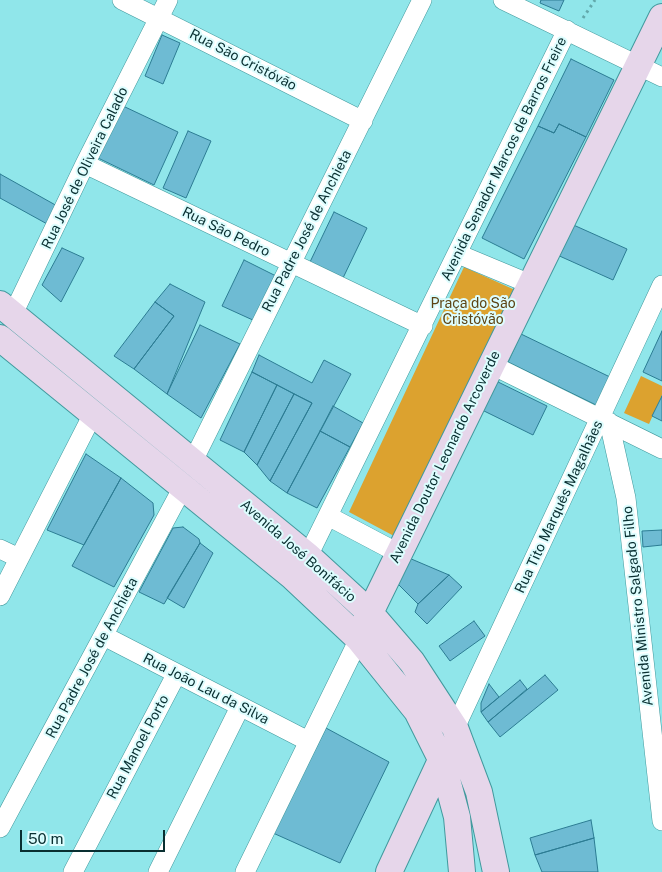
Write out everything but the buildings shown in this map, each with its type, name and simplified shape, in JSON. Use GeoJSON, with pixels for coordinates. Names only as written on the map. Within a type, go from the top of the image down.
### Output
{"type":"FeatureCollection","features":[{"type":"Feature","properties":{"kind":"main road","name":"Avenida Doutor Leonardo Arcoverde"},"geometry":{"type":"LineString","coordinates":[[359,639],[369,612],[662,17]]}},
{"type":"Feature","properties":{"kind":"main road","name":"Avenida José Bonifácio"},"geometry":{"type":"LineString","coordinates":[[3,323],[93,414],[293,577],[359,639],[417,711],[442,761],[457,816],[462,872]]}},
{"type":"Feature","properties":{"kind":"main road","name":"Avenida José Bonifácio"},"geometry":{"type":"LineString","coordinates":[[3,323],[192,463],[308,556],[369,612],[412,662],[455,728],[479,792],[496,872]]}},
{"type":"Feature","properties":{"kind":"main road"},"geometry":{"type":"LineString","coordinates":[[389,872],[442,761],[455,728]]}},
{"type":"Feature","properties":{"kind":"street","name":"Rua São Cristóvão"},"geometry":{"type":"LineString","coordinates":[[122,0],[363,121]]}},
{"type":"Feature","properties":{"kind":"street","name":"Rua José de Oliveira Calado"},"geometry":{"type":"LineString","coordinates":[[3,323],[168,0]]}},
{"type":"Feature","properties":{"kind":"street","name":"Rua Padre José de Anchieta"},"geometry":{"type":"LineString","coordinates":[[192,463],[422,0]]}},
{"type":"Feature","properties":{"kind":"street"},"geometry":{"type":"LineString","coordinates":[[503,0],[662,76]]}},
{"type":"Feature","properties":{"kind":"street","name":"Avenida Senador Marcos de Barros Freire"},"geometry":{"type":"LineString","coordinates":[[308,556],[423,326],[567,30]]}},
{"type":"Feature","properties":{"kind":"street","name":"Rua São Pedro"},"geometry":{"type":"LineString","coordinates":[[85,164],[423,326]]}},
{"type":"Feature","properties":{"kind":"street"},"geometry":{"type":"LineString","coordinates":[[458,254],[530,284]]}},
{"type":"Feature","properties":{"kind":"street","name":"Rua Tito Marquês Magalhães"},"geometry":{"type":"LineString","coordinates":[[455,728],[605,420],[662,285]]}},
{"type":"Feature","properties":{"kind":"street"},"geometry":{"type":"LineString","coordinates":[[490,364],[662,449]]}},
{"type":"Feature","properties":{"kind":"street"},"geometry":{"type":"LineString","coordinates":[[0,596],[93,414]]}},
{"type":"Feature","properties":{"kind":"street","name":"Avenida Ministro Salgado Filho"},"geometry":{"type":"LineString","coordinates":[[605,420],[626,498],[657,741],[662,821]]}},
{"type":"Feature","properties":{"kind":"street","name":"Rua Padre José de Anchieta"},"geometry":{"type":"LineString","coordinates":[[0,828],[183,488]]}},
{"type":"Feature","properties":{"kind":"street"},"geometry":{"type":"LineString","coordinates":[[328,516],[398,553]]}},
{"type":"Feature","properties":{"kind":"street"},"geometry":{"type":"LineString","coordinates":[[0,549],[19,558]]}},
{"type":"Feature","properties":{"kind":"street","name":"Rua João Lau da Silva"},"geometry":{"type":"LineString","coordinates":[[104,636],[176,675],[308,741]]}},
{"type":"Feature","properties":{"kind":"street","name":"Avenida Doutor Leonardo Arcoverde"},"geometry":{"type":"LineString","coordinates":[[244,872],[359,639]]}},
{"type":"Feature","properties":{"kind":"street","name":"Rua Manoel Porto"},"geometry":{"type":"LineString","coordinates":[[73,872],[176,675]]}},
{"type":"Feature","properties":{"kind":"street"},"geometry":{"type":"LineString","coordinates":[[158,872],[240,707]]}},
{"type":"Feature","properties":{"kind":"green space","name":"Praça do São Cristóvão"},"geometry":{"type":"Polygon","coordinates":[[[464,267],[515,290],[394,536],[349,512],[464,267]]]}},
{"type":"Feature","properties":{"kind":"green space"},"geometry":{"type":"Polygon","coordinates":[[[641,376],[662,386],[662,395],[649,424],[624,413],[641,376]]]}}]}
